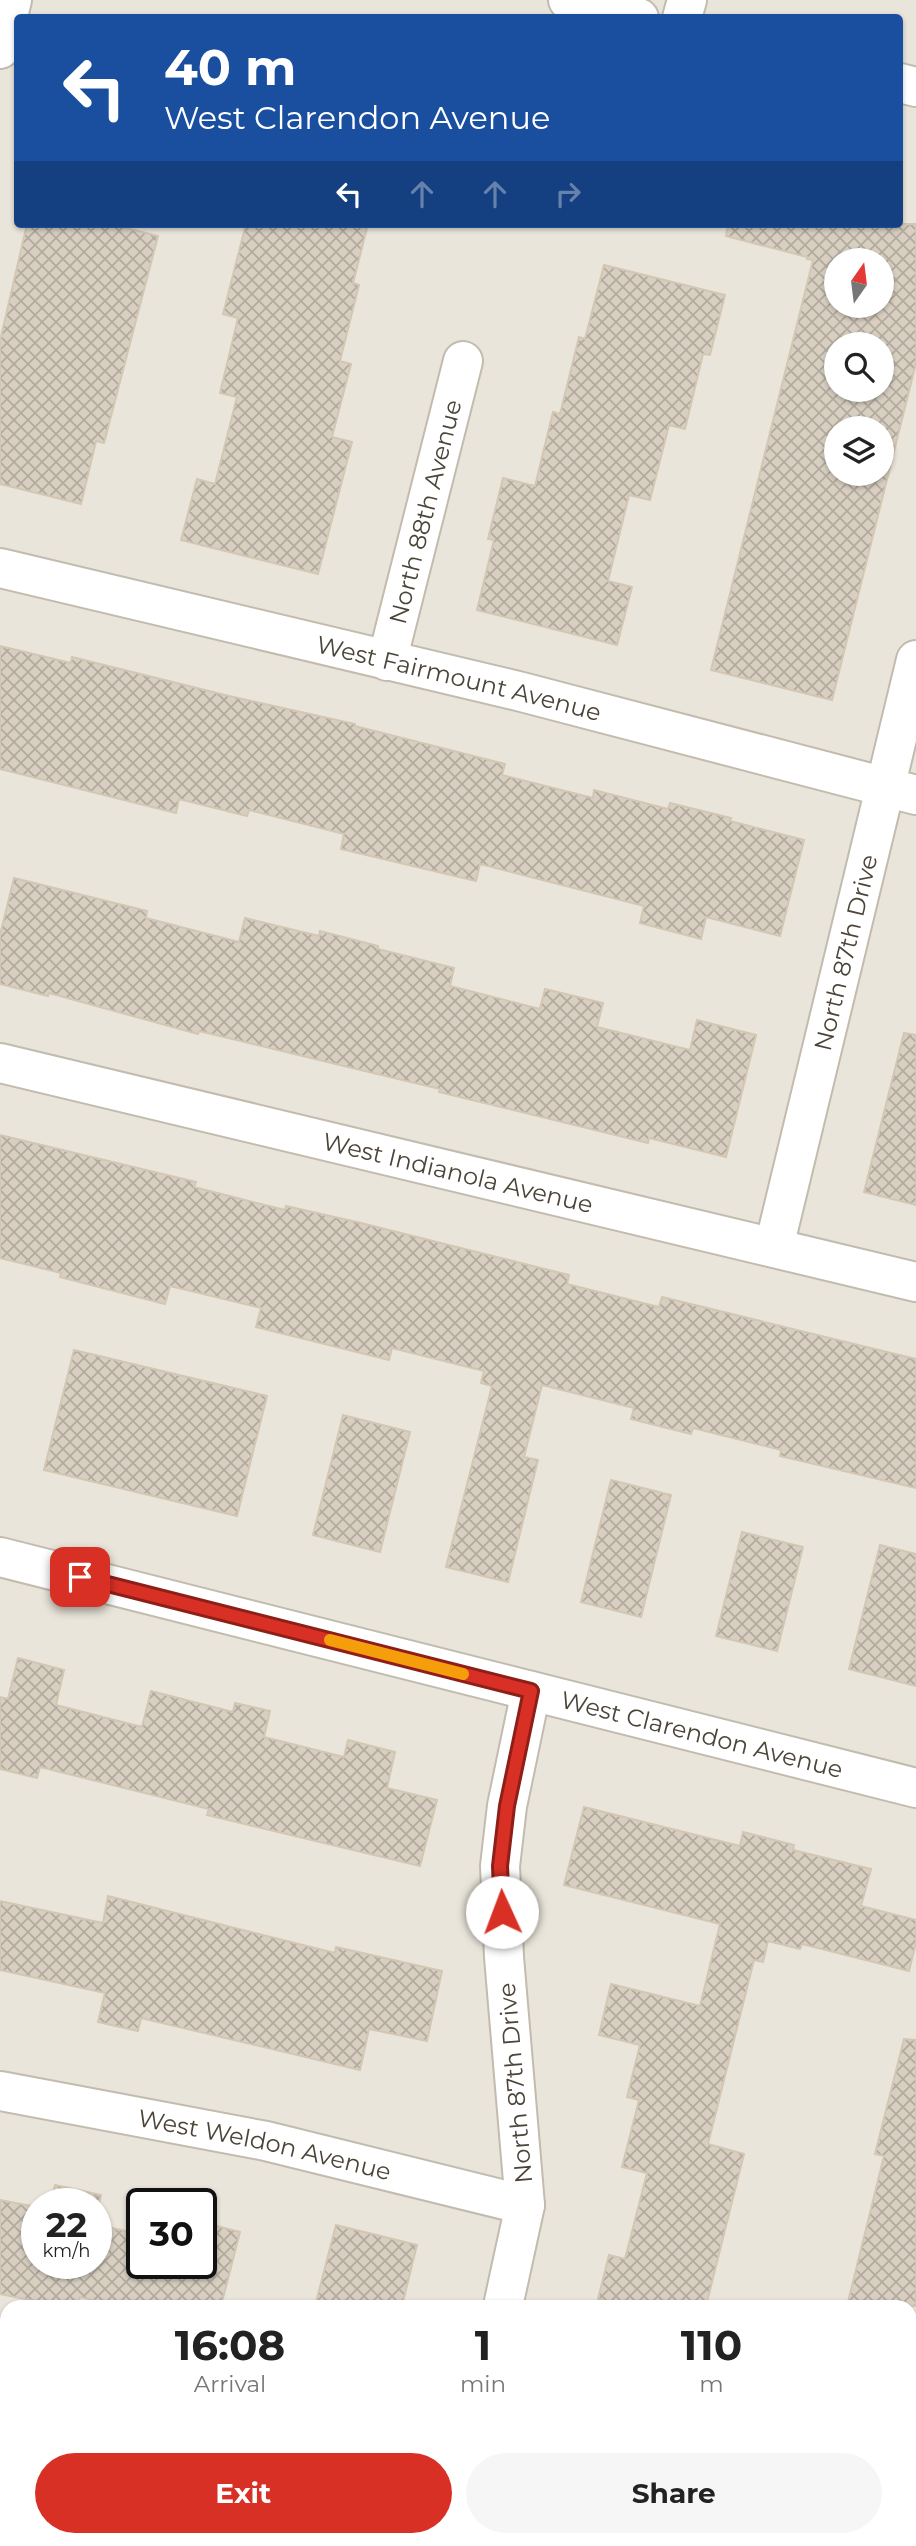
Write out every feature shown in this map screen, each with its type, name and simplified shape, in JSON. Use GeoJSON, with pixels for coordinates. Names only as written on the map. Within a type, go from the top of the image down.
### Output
{"type":"FeatureCollection","features":[{"type":"Feature","properties":{"kind":"street"},"geometry":{"type":"LineString","coordinates":[[0,49],[12,0]]}},
{"type":"Feature","properties":{"kind":"street"},"geometry":{"type":"LineString","coordinates":[[568,0],[623,14]]}},
{"type":"Feature","properties":{"kind":"street","name":"North 88th Avenue"},"geometry":{"type":"LineString","coordinates":[[387,661],[463,361]]}},
{"type":"Feature","properties":{"kind":"street","name":"West Fairmount Avenue"},"geometry":{"type":"LineString","coordinates":[[0,568],[519,691],[900,791]]}},
{"type":"Feature","properties":{"kind":"street","name":"North 87th Drive"},"geometry":{"type":"LineString","coordinates":[[774,1247],[900,791],[916,660]]}},
{"type":"Feature","properties":{"kind":"street","name":"West Indianola Avenue"},"geometry":{"type":"LineString","coordinates":[[0,1063],[916,1282]]}},
{"type":"Feature","properties":{"kind":"street","name":"West Clarendon Avenue"},"geometry":{"type":"LineString","coordinates":[[0,1557],[916,1788]]}},
{"type":"Feature","properties":{"kind":"street","name":"North 87th Drive"},"geometry":{"type":"LineString","coordinates":[[504,2300],[525,2205],[504,1957],[500,1866],[507,1806],[531,1691]]}},
{"type":"Feature","properties":{"kind":"street","name":"West Weldon Avenue"},"geometry":{"type":"LineString","coordinates":[[0,2091],[266,2141],[525,2205]]}},
{"type":"Feature","properties":{"kind":"shaded area"},"geometry":{"type":"Polygon","coordinates":[[[0,0],[916,0],[916,2300],[0,2300],[0,0]]]}},
{"type":"Feature","properties":{"kind":"building"},"geometry":{"type":"Polygon","coordinates":[[[903,224],[916,224],[916,363],[894,451],[894,416],[824,416],[824,486],[885,486],[832,700],[711,670],[813,260],[726,236],[727,228],[903,228],[903,224]]]}},
{"type":"Feature","properties":{"kind":"building"},"geometry":{"type":"Polygon","coordinates":[[[26,228],[126,228],[158,236],[104,443],[96,441],[81,504],[0,484],[0,341],[26,228]]]}},
{"type":"Feature","properties":{"kind":"building"},"geometry":{"type":"Polygon","coordinates":[[[245,228],[367,228],[353,283],[359,285],[340,361],[351,364],[332,437],[352,442],[318,574],[181,540],[197,479],[215,484],[237,397],[220,393],[238,318],[223,314],[245,228]]]}},
{"type":"Feature","properties":{"kind":"building"},"geometry":{"type":"Polygon","coordinates":[[[604,265],[725,295],[710,355],[703,354],[685,429],[669,425],[650,500],[629,495],[608,581],[632,587],[617,645],[477,610],[494,540],[488,539],[503,478],[535,486],[553,412],[560,414],[579,337],[585,339],[604,265]]]}},
{"type":"Feature","properties":{"kind":"building"},"geometry":{"type":"Polygon","coordinates":[[[0,646],[71,663],[72,657],[355,724],[505,764],[502,775],[593,798],[594,790],[668,809],[670,803],[804,840],[780,936],[706,917],[701,939],[640,923],[644,906],[480,864],[476,881],[341,849],[344,834],[249,810],[247,816],[179,799],[176,813],[0,769],[0,646]]]}},
{"type":"Feature","properties":{"kind":"building"},"geometry":{"type":"Polygon","coordinates":[[[14,878],[147,911],[146,918],[239,942],[245,918],[319,936],[320,931],[454,968],[450,986],[540,1009],[545,989],[603,1003],[597,1027],[690,1050],[697,1020],[756,1035],[726,1157],[649,1138],[648,1143],[439,1092],[440,1089],[199,1031],[198,1034],[49,993],[48,996],[0,984],[0,935],[14,878]]]}},
{"type":"Feature","properties":{"kind":"building"},"geometry":{"type":"Polygon","coordinates":[[[904,1033],[916,1035],[916,1205],[864,1192],[904,1033]]]}},
{"type":"Feature","properties":{"kind":"building"},"geometry":{"type":"Polygon","coordinates":[[[0,1135],[196,1182],[194,1187],[285,1210],[286,1206],[361,1223],[569,1275],[567,1284],[659,1307],[662,1297],[916,1359],[916,1488],[780,1456],[781,1450],[693,1428],[691,1434],[631,1419],[634,1408],[542,1385],[524,1457],[538,1460],[508,1582],[446,1567],[492,1386],[481,1383],[484,1371],[392,1348],[389,1360],[256,1327],[261,1308],[170,1286],[165,1304],[60,1277],[61,1273],[0,1258],[0,1135]]]}},
{"type":"Feature","properties":{"kind":"building"},"geometry":{"type":"Polygon","coordinates":[[[74,1350],[267,1396],[237,1516],[44,1470],[74,1350]]]}},
{"type":"Feature","properties":{"kind":"building"},"geometry":{"type":"Polygon","coordinates":[[[343,1415],[410,1432],[380,1552],[313,1535],[343,1415]]]}},
{"type":"Feature","properties":{"kind":"building"},"geometry":{"type":"Polygon","coordinates":[[[611,1480],[671,1495],[641,1617],[581,1602],[611,1480]]]}},
{"type":"Feature","properties":{"kind":"building"},"geometry":{"type":"Polygon","coordinates":[[[742,1532],[803,1547],[777,1651],[716,1636],[742,1532]]]}},
{"type":"Feature","properties":{"kind":"building"},"geometry":{"type":"Polygon","coordinates":[[[880,1545],[916,1554],[916,1686],[849,1669],[880,1545]]]}},
{"type":"Feature","properties":{"kind":"building"},"geometry":{"type":"Polygon","coordinates":[[[18,1658],[64,1670],[56,1705],[142,1727],[151,1691],[233,1712],[235,1703],[270,1711],[264,1737],[344,1757],[348,1740],[395,1752],[387,1788],[437,1800],[420,1866],[207,1815],[209,1809],[40,1767],[37,1778],[0,1769],[0,1697],[8,1699],[18,1658]]]}},
{"type":"Feature","properties":{"kind":"building"},"geometry":{"type":"Polygon","coordinates":[[[584,1807],[740,1846],[743,1832],[794,1845],[793,1850],[871,1869],[861,1906],[916,1920],[916,1943],[909,1971],[802,1944],[800,1949],[768,1941],[763,1962],[754,1960],[708,2144],[744,2154],[708,2300],[598,2299],[609,2255],[625,2259],[647,2173],[622,2167],[639,2100],[627,2097],[640,2045],[599,2035],[611,1984],[700,2006],[720,1924],[564,1885],[584,1807]]]}},
{"type":"Feature","properties":{"kind":"building"},"geometry":{"type":"Polygon","coordinates":[[[108,1896],[335,1953],[336,1947],[442,1971],[427,2041],[369,2029],[360,2070],[141,2018],[138,2031],[98,2022],[105,1993],[0,1970],[0,1901],[103,1923],[108,1896]]]}},
{"type":"Feature","properties":{"kind":"building"},"geometry":{"type":"Polygon","coordinates":[[[904,2039],[916,2040],[916,2300],[848,2300],[884,2156],[875,2154],[904,2039]]]}},
{"type":"Feature","properties":{"kind":"building"},"geometry":{"type":"Polygon","coordinates":[[[0,2200],[21,2204],[21,2279],[112,2279],[112,2228],[126,2231],[126,2279],[217,2279],[217,2226],[240,2232],[223,2300],[92,2300],[80,2297],[79,2300],[30,2300],[0,2294],[0,2200]]]}},
{"type":"Feature","properties":{"kind":"building"},"geometry":{"type":"Polygon","coordinates":[[[336,2225],[417,2245],[403,2300],[317,2300],[336,2225]]]}},
{"type":"Feature","properties":{"kind":"slow traffic"},"geometry":{"type":"LineString","coordinates":[[330,1640],[463,1674]]}},
{"type":"Feature","properties":{"kind":"route"},"geometry":{"type":"LineString","coordinates":[[80,1577],[531,1691],[507,1806],[500,1866],[502,1912]]}}]}
